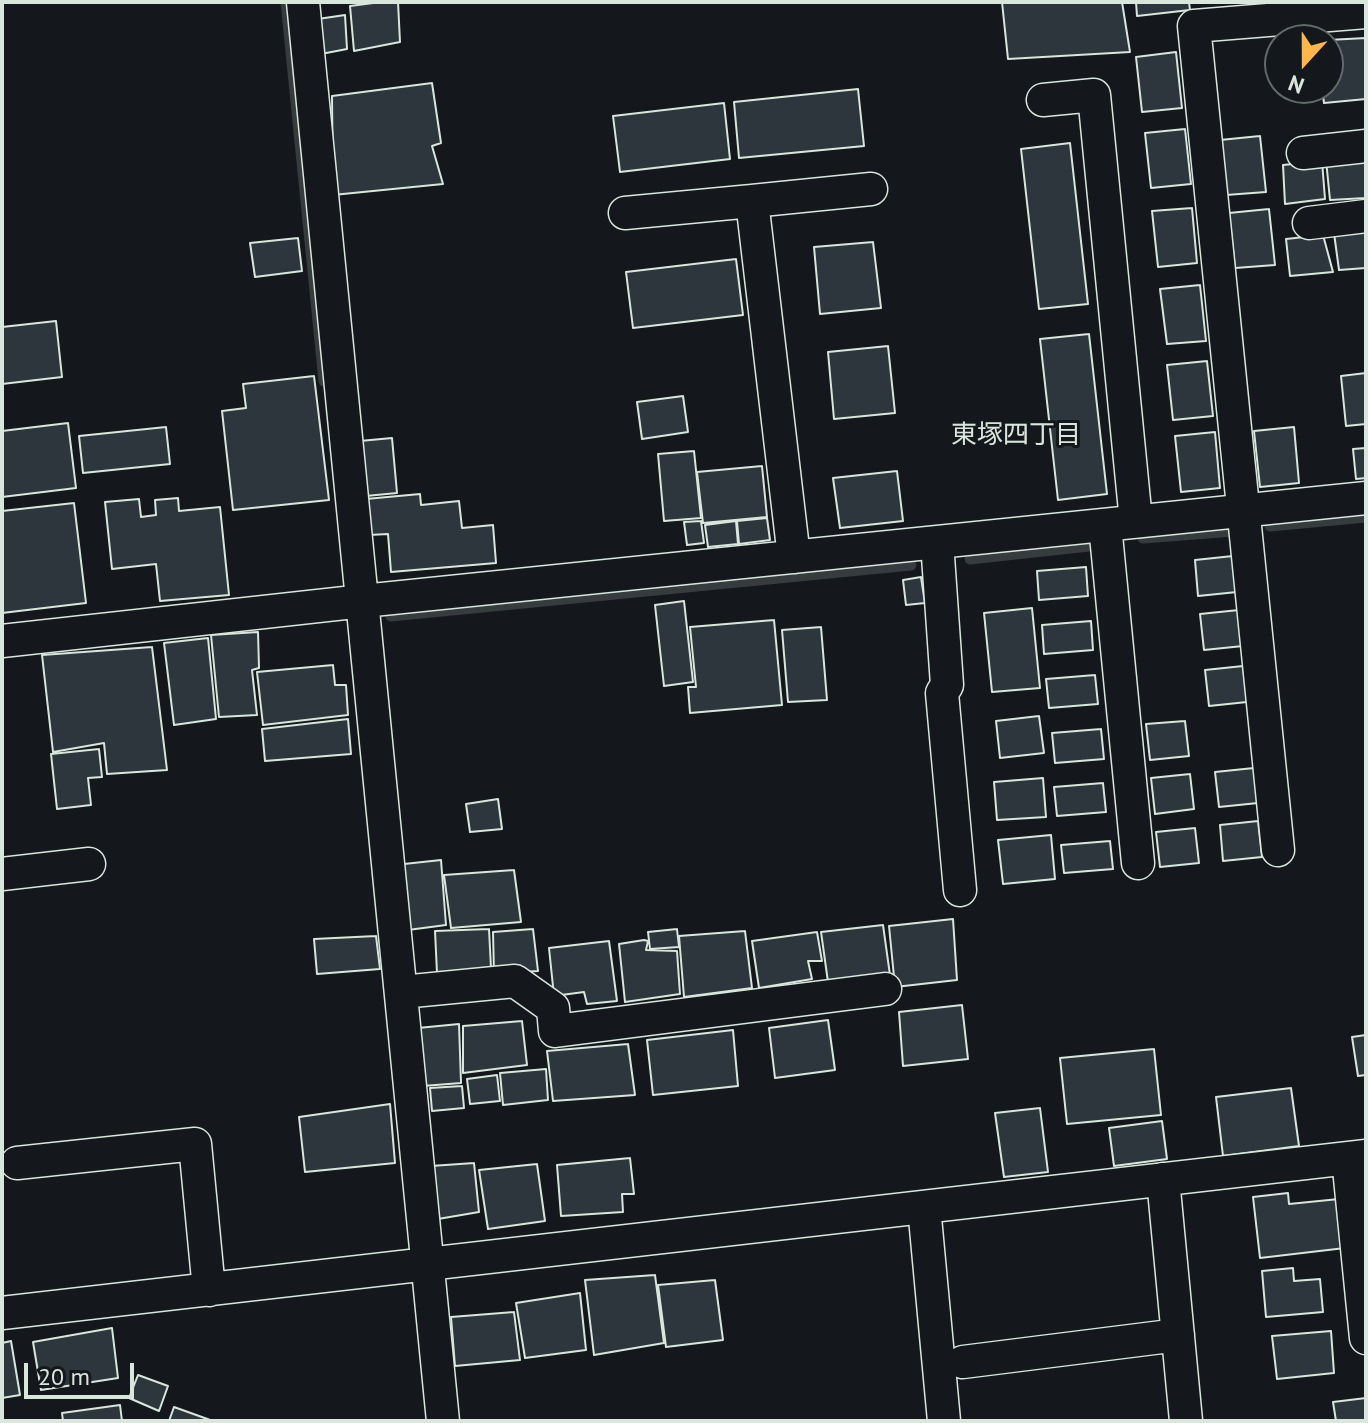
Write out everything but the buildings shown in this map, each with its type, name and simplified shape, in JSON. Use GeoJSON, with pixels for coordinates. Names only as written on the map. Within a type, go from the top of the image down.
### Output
{"type":"FeatureCollection","features":[{"type":"Feature","properties":{"kind":"street"},"geometry":{"type":"LineString","coordinates":[[303,2],[443,1421]]}},
{"type":"Feature","properties":{"kind":"street"},"geometry":{"type":"LineString","coordinates":[[1278,850],[1194,26],[1366,12]]}},
{"type":"Feature","properties":{"kind":"street"},"geometry":{"type":"LineString","coordinates":[[1043,100],[1094,95],[1138,863]]}},
{"type":"Feature","properties":{"kind":"street"},"geometry":{"type":"LineString","coordinates":[[1303,153],[1366,146]]}},
{"type":"Feature","properties":{"kind":"street"},"geometry":{"type":"LineString","coordinates":[[625,213],[871,189]]}},
{"type":"Feature","properties":{"kind":"street"},"geometry":{"type":"LineString","coordinates":[[752,201],[794,557]]}},
{"type":"Feature","properties":{"kind":"street"},"geometry":{"type":"LineString","coordinates":[[1309,223],[1366,216]]}},
{"type":"Feature","properties":{"kind":"street"},"geometry":{"type":"LineString","coordinates":[[2,641],[1366,498]]}},
{"type":"Feature","properties":{"kind":"street"},"geometry":{"type":"LineString","coordinates":[[937,542],[947,685],[942,693],[960,890]]}},
{"type":"Feature","properties":{"kind":"street"},"geometry":{"type":"LineString","coordinates":[[2,874],[89,864]]}},
{"type":"Feature","properties":{"kind":"street"},"geometry":{"type":"LineString","coordinates":[[402,992],[515,981],[553,1008],[555,1031],[885,989]]}},
{"type":"Feature","properties":{"kind":"street"},"geometry":{"type":"LineString","coordinates":[[17,1163],[195,1144],[209,1290]]}},
{"type":"Feature","properties":{"kind":"street"},"geometry":{"type":"LineString","coordinates":[[2,1313],[1357,1157],[1366,1338]]}},
{"type":"Feature","properties":{"kind":"street"},"geometry":{"type":"LineString","coordinates":[[1163,1179],[1186,1421]]}},
{"type":"Feature","properties":{"kind":"street"},"geometry":{"type":"LineString","coordinates":[[924,1207],[944,1421]]}},
{"type":"Feature","properties":{"kind":"street"},"geometry":{"type":"LineString","coordinates":[[963,1362],[1178,1335]]}},
{"type":"Feature","properties":{"kind":"waterway"},"geometry":{"type":"LineString","coordinates":[[286,2],[324,381]]}},
{"type":"Feature","properties":{"kind":"waterway"},"geometry":{"type":"LineString","coordinates":[[1270,526],[1366,517]]}},
{"type":"Feature","properties":{"kind":"waterway"},"geometry":{"type":"LineString","coordinates":[[1143,538],[1234,531]]}},
{"type":"Feature","properties":{"kind":"waterway"},"geometry":{"type":"LineString","coordinates":[[970,559],[1089,546]]}},
{"type":"Feature","properties":{"kind":"waterway"},"geometry":{"type":"LineString","coordinates":[[391,616],[911,565]]}},
{"type":"Feature","properties":{"kind":"district","name":"東塚四丁目"},"geometry":{"type":"Point","coordinates":[1016,436]}}]}
